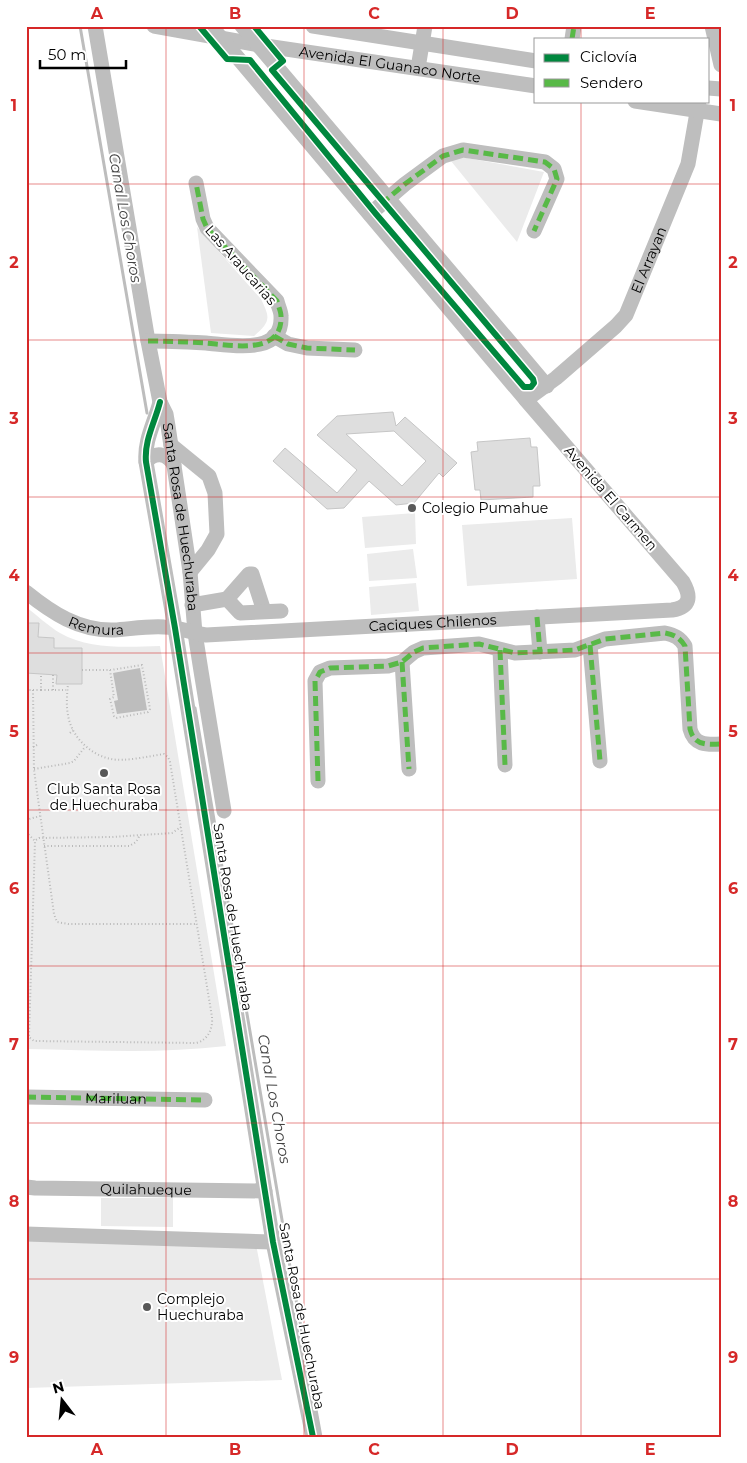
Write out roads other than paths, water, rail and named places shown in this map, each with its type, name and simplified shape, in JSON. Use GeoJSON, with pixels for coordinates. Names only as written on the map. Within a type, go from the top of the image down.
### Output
{"type":"FeatureCollection","features":[{"type":"Feature","properties":{"kind":"street","name":"Santa Rosa de Huechuraba"},"geometry":{"type":"LineString","coordinates":[[95,26],[148,341],[160,402],[167,420],[190,572],[195,633],[224,811]]}},
{"type":"Feature","properties":{"kind":"street","name":"Avenida El Guanaco Norte"},"geometry":{"type":"LineString","coordinates":[[154,26],[259,45],[534,86]]}},
{"type":"Feature","properties":{"kind":"street","name":"Avenida El Carmen"},"geometry":{"type":"LineString","coordinates":[[211,26],[526,400],[683,582],[688,594],[688,600]]}},
{"type":"Feature","properties":{"kind":"street"},"geometry":{"type":"LineString","coordinates":[[242,26],[547,386],[526,400]]}},
{"type":"Feature","properties":{"kind":"street","name":"Avenida El Guanaco Norte"},"geometry":{"type":"LineString","coordinates":[[313,26],[534,61]]}},
{"type":"Feature","properties":{"kind":"street"},"geometry":{"type":"LineString","coordinates":[[418,68],[425,26]]}},
{"type":"Feature","properties":{"kind":"street"},"geometry":{"type":"LineString","coordinates":[[712,26],[721,65]]}},
{"type":"Feature","properties":{"kind":"street"},"geometry":{"type":"LineString","coordinates":[[345,58],[350,32]]}},
{"type":"Feature","properties":{"kind":"street"},"geometry":{"type":"LineString","coordinates":[[648,102],[698,106],[721,114]]}},
{"type":"Feature","properties":{"kind":"street","name":"El Arrayan"},"geometry":{"type":"LineString","coordinates":[[547,386],[626,315],[688,164],[698,106]]}},
{"type":"Feature","properties":{"kind":"street"},"geometry":{"type":"LineString","coordinates":[[370,214],[444,156],[462,150],[545,162],[554,169],[557,179],[534,230]]}},
{"type":"Feature","properties":{"kind":"street","name":"Las Araucarias"},"geometry":{"type":"LineString","coordinates":[[196,184],[203,219],[207,228],[277,301],[281,315],[280,327],[274,336]]}},
{"type":"Feature","properties":{"kind":"street"},"geometry":{"type":"LineString","coordinates":[[148,341],[249,347],[266,343],[274,336],[288,344],[307,348],[354,350]]}},
{"type":"Feature","properties":{"kind":"street","name":"Santa Rosa de Huechuraba"},"geometry":{"type":"LineString","coordinates":[[160,402],[147,442],[146,462],[175,628],[273,1242],[313,1437]]}},
{"type":"Feature","properties":{"kind":"street"},"geometry":{"type":"LineString","coordinates":[[171,445],[209,476],[215,493],[217,534],[208,550],[190,572]]}},
{"type":"Feature","properties":{"kind":"street"},"geometry":{"type":"LineString","coordinates":[[146,462],[153,455],[161,454],[170,459],[174,465]]}},
{"type":"Feature","properties":{"kind":"street"},"geometry":{"type":"LineString","coordinates":[[192,606],[227,599],[252,574],[264,611]]}},
{"type":"Feature","properties":{"kind":"street","name":"Remura"},"geometry":{"type":"LineString","coordinates":[[26,592],[56,615],[84,626],[111,630],[164,626],[175,628]]}},
{"type":"Feature","properties":{"kind":"street"},"geometry":{"type":"LineString","coordinates":[[227,599],[240,613],[280,611]]}},
{"type":"Feature","properties":{"kind":"street","name":"Caciques Chilenos"},"geometry":{"type":"LineString","coordinates":[[175,628],[206,635],[672,610],[678,609],[688,600]]}},
{"type":"Feature","properties":{"kind":"street"},"geometry":{"type":"LineString","coordinates":[[537,617],[540,652]]}},
{"type":"Feature","properties":{"kind":"street"},"geometry":{"type":"LineString","coordinates":[[318,782],[316,676],[330,668],[388,666],[402,662],[414,652],[423,648],[479,644],[515,653],[540,652],[575,650],[605,639],[665,633],[673,634],[685,646],[691,736],[700,743],[721,744]]}},
{"type":"Feature","properties":{"kind":"street"},"geometry":{"type":"LineString","coordinates":[[590,645],[600,761]]}},
{"type":"Feature","properties":{"kind":"street"},"geometry":{"type":"LineString","coordinates":[[500,650],[505,765]]}},
{"type":"Feature","properties":{"kind":"street"},"geometry":{"type":"LineString","coordinates":[[402,662],[408,769]]}},
{"type":"Feature","properties":{"kind":"street","name":"Mariluan"},"geometry":{"type":"LineString","coordinates":[[26,1096],[205,1100]]}},
{"type":"Feature","properties":{"kind":"street","name":"Quilahueque"},"geometry":{"type":"LineString","coordinates":[[26,1187],[265,1191]]}},
{"type":"Feature","properties":{"kind":"street"},"geometry":{"type":"LineString","coordinates":[[26,1234],[273,1242]]}},
{"type":"Feature","properties":{"kind":"waterway","name":"Canal Los Choros"},"geometry":{"type":"LineString","coordinates":[[80,26],[147,413]]}},
{"type":"Feature","properties":{"kind":"waterway","name":"Canal Los Choros"},"geometry":{"type":"LineString","coordinates":[[195,708],[289,1261],[321,1437]]}},
{"type":"Feature","properties":{"kind":"place","name":"Colegio Pumahue"},"geometry":{"type":"Point","coordinates":[412,508]}},
{"type":"Feature","properties":{"kind":"place","name":"Club Santa Rosa de Huechuraba"},"geometry":{"type":"Point","coordinates":[104,773]}},
{"type":"Feature","properties":{"kind":"place","name":"Complejo Huechuraba"},"geometry":{"type":"Point","coordinates":[147,1307]}}]}
